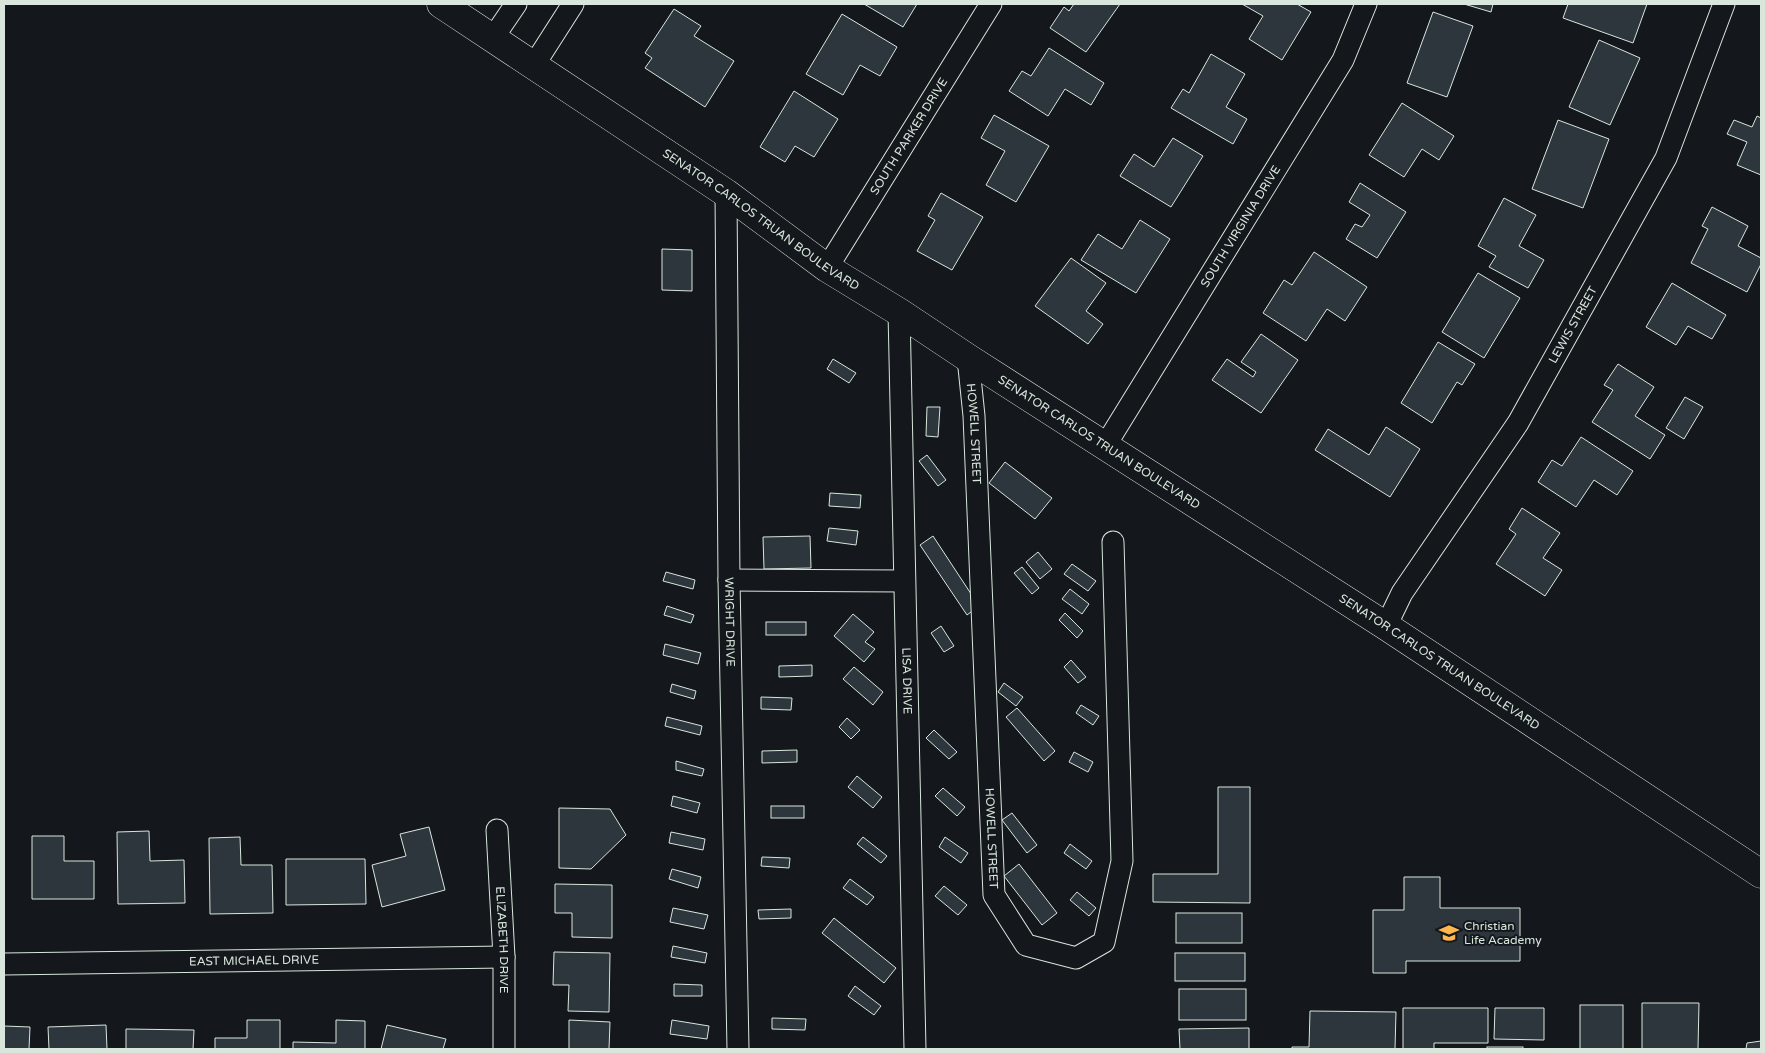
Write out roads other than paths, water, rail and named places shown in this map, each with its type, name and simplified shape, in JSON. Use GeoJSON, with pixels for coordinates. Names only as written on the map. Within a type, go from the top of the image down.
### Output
{"type":"FeatureCollection","features":[{"type":"Feature","properties":{"kind":"main road","name":"SENATOR CARLOS TRUAN BOULEVARD"},"geometry":{"type":"LineString","coordinates":[[441,4],[726,193],[827,268],[899,312],[1386,626],[1761,874]]}},
{"type":"Feature","properties":{"kind":"street"},"geometry":{"type":"LineString","coordinates":[[493,38],[516,4]]}},
{"type":"Feature","properties":{"kind":"street"},"geometry":{"type":"LineString","coordinates":[[534,65],[573,4]]}},
{"type":"Feature","properties":{"kind":"street","name":"SOUTH PARKER DRIVE"},"geometry":{"type":"LineString","coordinates":[[827,268],[991,4]]}},
{"type":"Feature","properties":{"kind":"street","name":"SOUTH VIRGINIA DRIVE"},"geometry":{"type":"LineString","coordinates":[[1105,446],[1343,60],[1366,4]]}},
{"type":"Feature","properties":{"kind":"street","name":"LEWIS STREET"},"geometry":{"type":"LineString","coordinates":[[1386,626],[1402,593],[1518,423],[1666,158],[1724,4]]}},
{"type":"Feature","properties":{"kind":"street","name":"WRIGHT DRIVE"},"geometry":{"type":"LineString","coordinates":[[726,193],[729,580],[738,1049]]}},
{"type":"Feature","properties":{"kind":"street","name":"LISA DRIVE"},"geometry":{"type":"LineString","coordinates":[[899,312],[915,1049]]}},
{"type":"Feature","properties":{"kind":"street","name":"HOWELL STREET"},"geometry":{"type":"LineString","coordinates":[[968,358],[974,416],[994,895],[1026,945],[1076,958],[1104,942],[1122,861],[1113,542]]}},
{"type":"Feature","properties":{"kind":"street"},"geometry":{"type":"LineString","coordinates":[[729,580],[904,581]]}},
{"type":"Feature","properties":{"kind":"street","name":"ELIZABETH DRIVE"},"geometry":{"type":"LineString","coordinates":[[497,830],[504,957],[504,1049]]}},
{"type":"Feature","properties":{"kind":"street","name":"EAST MICHAEL DRIVE"},"geometry":{"type":"LineString","coordinates":[[4,964],[504,957]]}},
{"type":"Feature","properties":{"kind":"place","name":"Christian Life Academy"},"geometry":{"type":"Point","coordinates":[1449,933]}}]}
